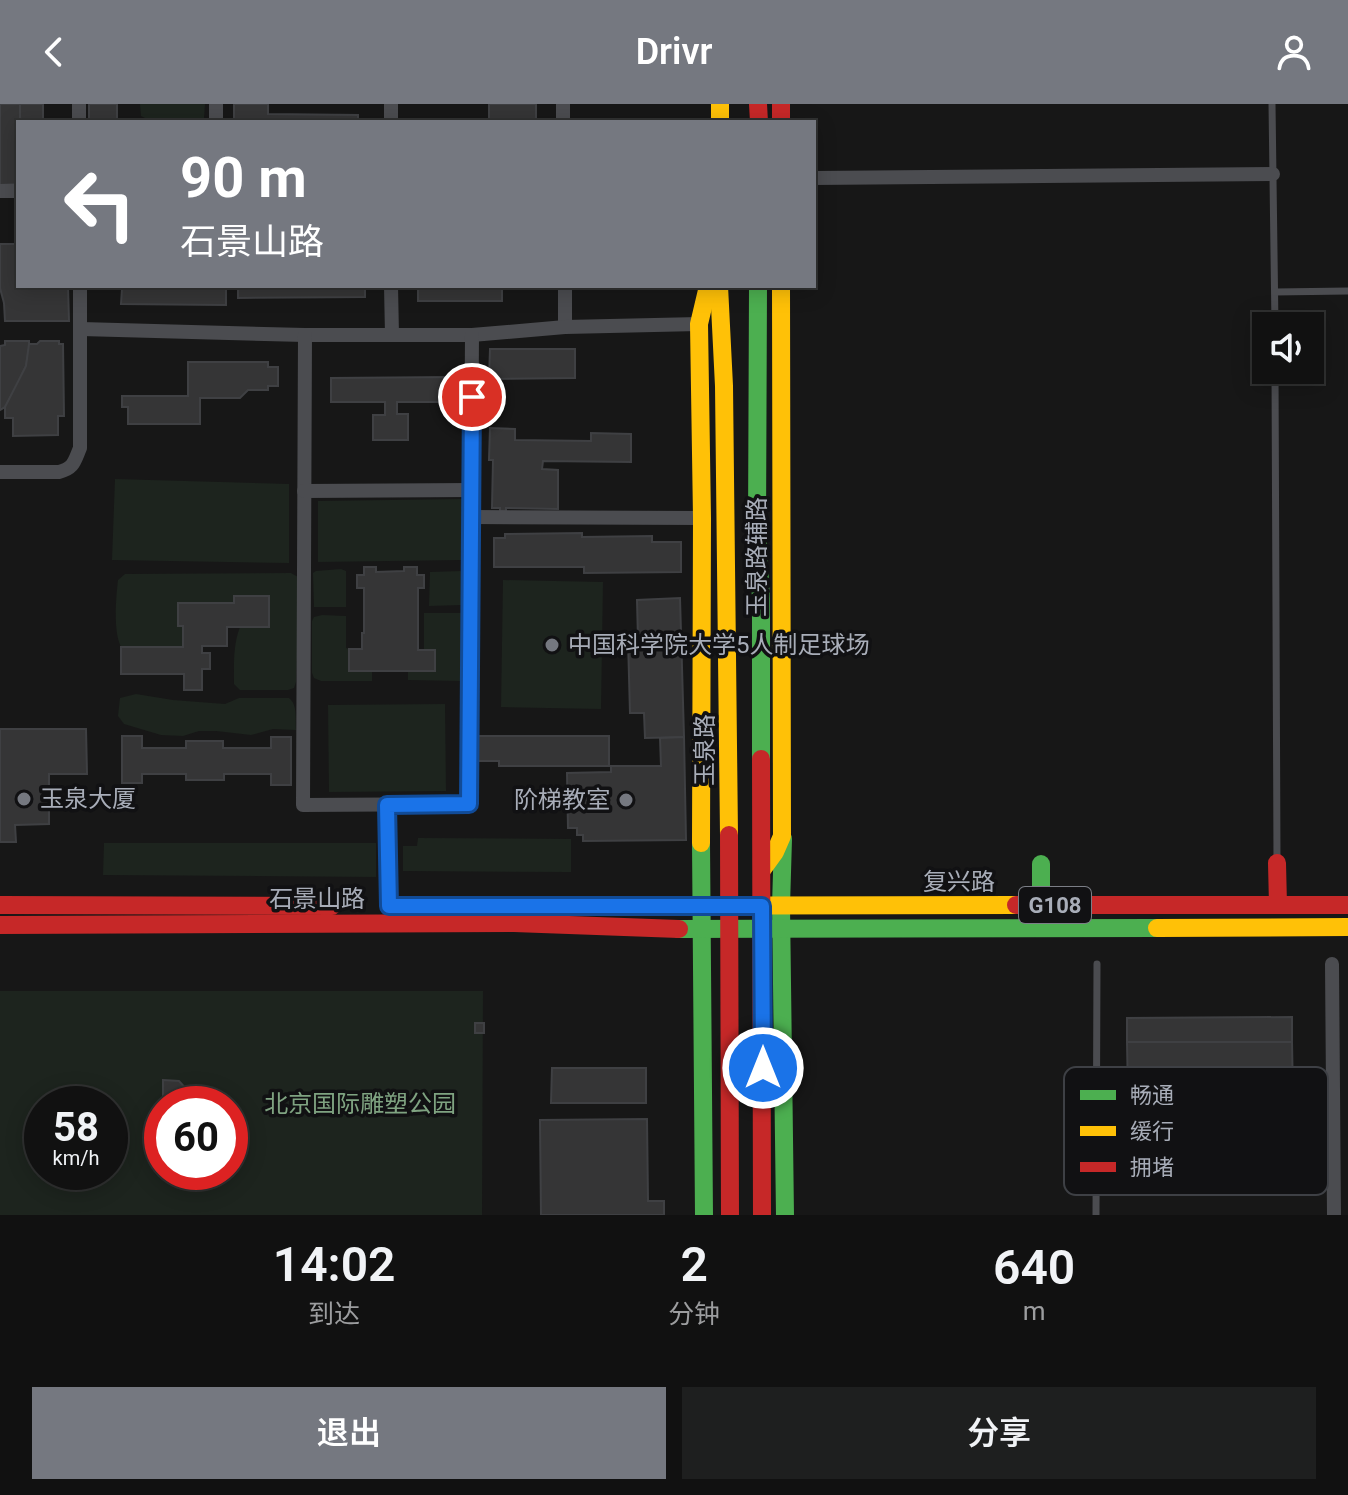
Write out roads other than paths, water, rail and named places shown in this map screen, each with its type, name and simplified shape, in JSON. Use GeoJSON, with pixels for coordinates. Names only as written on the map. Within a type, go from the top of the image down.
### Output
{"type":"FeatureCollection","features":[{"type":"Feature","properties":{"kind":"main road"},"geometry":{"type":"LineString","coordinates":[[704,1215],[699,324],[708,288]]}},
{"type":"Feature","properties":{"kind":"main road","name":"玉泉路"},"geometry":{"type":"LineString","coordinates":[[719,288],[723,333],[725,603],[729,688],[730,1215]]}},
{"type":"Feature","properties":{"kind":"main road"},"geometry":{"type":"LineString","coordinates":[[758,288],[757,532],[761,599],[762,870],[772,906]]}},
{"type":"Feature","properties":{"kind":"main road","name":"玉泉路辅路"},"geometry":{"type":"LineString","coordinates":[[781,288],[782,836]]}},
{"type":"Feature","properties":{"kind":"main road"},"geometry":{"type":"LineString","coordinates":[[701,545],[725,603]]}},
{"type":"Feature","properties":{"kind":"main road"},"geometry":{"type":"LineString","coordinates":[[762,870],[782,836]]}},
{"type":"Feature","properties":{"kind":"main road"},"geometry":{"type":"LineString","coordinates":[[763,1215],[772,906],[782,836]]}},
{"type":"Feature","properties":{"kind":"main road"},"geometry":{"type":"LineString","coordinates":[[1277,863],[1278,905]]}},
{"type":"Feature","properties":{"kind":"main road"},"geometry":{"type":"LineString","coordinates":[[1041,864],[1041,905]]}},
{"type":"Feature","properties":{"kind":"main road","name":"石景山路"},"geometry":{"type":"LineString","coordinates":[[0,905],[730,907]]}},
{"type":"Feature","properties":{"kind":"main road","name":"复兴路"},"geometry":{"type":"LineString","coordinates":[[772,906],[1348,905]]}},
{"type":"Feature","properties":{"kind":"main road","name":"G108"},"geometry":{"type":"LineString","coordinates":[[730,907],[772,906]]}},
{"type":"Feature","properties":{"kind":"main road","name":"石景山路"},"geometry":{"type":"LineString","coordinates":[[0,925],[514,923],[730,929]]}},
{"type":"Feature","properties":{"kind":"main road","name":"复兴路"},"geometry":{"type":"LineString","coordinates":[[772,929],[1348,927]]}},
{"type":"Feature","properties":{"kind":"main road","name":"G108"},"geometry":{"type":"LineString","coordinates":[[730,929],[772,929]]}},
{"type":"Feature","properties":{"kind":"main road"},"geometry":{"type":"LineString","coordinates":[[772,929],[784,1136],[785,1215]]}},
{"type":"Feature","properties":{"kind":"main road"},"geometry":{"type":"LineString","coordinates":[[705,1162],[730,1076]]}},
{"type":"Feature","properties":{"kind":"main road"},"geometry":{"type":"LineString","coordinates":[[763,1215],[784,1136]]}},
{"type":"Feature","properties":{"kind":"street"},"geometry":{"type":"LineString","coordinates":[[816,178],[1273,174]]}},
{"type":"Feature","properties":{"kind":"street"},"geometry":{"type":"LineString","coordinates":[[0,472],[59,472],[69,469],[74,463],[80,448],[80,288]]}},
{"type":"Feature","properties":{"kind":"street"},"geometry":{"type":"LineString","coordinates":[[391,288],[392,335]]}},
{"type":"Feature","properties":{"kind":"street"},"geometry":{"type":"LineString","coordinates":[[565,288],[565,327]]}},
{"type":"Feature","properties":{"kind":"street"},"geometry":{"type":"LineString","coordinates":[[81,329],[305,335],[472,335],[565,327],[699,324]]}},
{"type":"Feature","properties":{"kind":"street"},"geometry":{"type":"LineString","coordinates":[[305,335],[303,805],[469,804],[472,335]]}},
{"type":"Feature","properties":{"kind":"street"},"geometry":{"type":"LineString","coordinates":[[304,491],[472,490]]}},
{"type":"Feature","properties":{"kind":"street"},"geometry":{"type":"LineString","coordinates":[[472,517],[702,518]]}},
{"type":"Feature","properties":{"kind":"street"},"geometry":{"type":"LineString","coordinates":[[387,805],[389,906]]}},
{"type":"Feature","properties":{"kind":"street"},"geometry":{"type":"LineString","coordinates":[[1332,964],[1334,1215]]}},
{"type":"Feature","properties":{"kind":"lane"},"geometry":{"type":"LineString","coordinates":[[1272,104],[1275,312]]}},
{"type":"Feature","properties":{"kind":"lane"},"geometry":{"type":"LineString","coordinates":[[1275,292],[1348,291]]}},
{"type":"Feature","properties":{"kind":"lane"},"geometry":{"type":"LineString","coordinates":[[1275,384],[1277,863]]}},
{"type":"Feature","properties":{"kind":"lane"},"geometry":{"type":"LineString","coordinates":[[1097,964],[1097,1067]]}},
{"type":"Feature","properties":{"kind":"lane"},"geometry":{"type":"LineString","coordinates":[[1096,1195],[1096,1215]]}},
{"type":"Feature","properties":{"kind":"place","name":"中国科学院大学5人制足球场"},"geometry":{"type":"Point","coordinates":[552,645]}},
{"type":"Feature","properties":{"kind":"place","name":"玉泉大厦"},"geometry":{"type":"Point","coordinates":[24,799]}},
{"type":"Feature","properties":{"kind":"place","name":"阶梯教室"},"geometry":{"type":"Point","coordinates":[626,800]}},
{"type":"Feature","properties":{"kind":"park label","name":"北京国际雕塑公园"},"geometry":{"type":"Point","coordinates":[360,1104]}}]}
